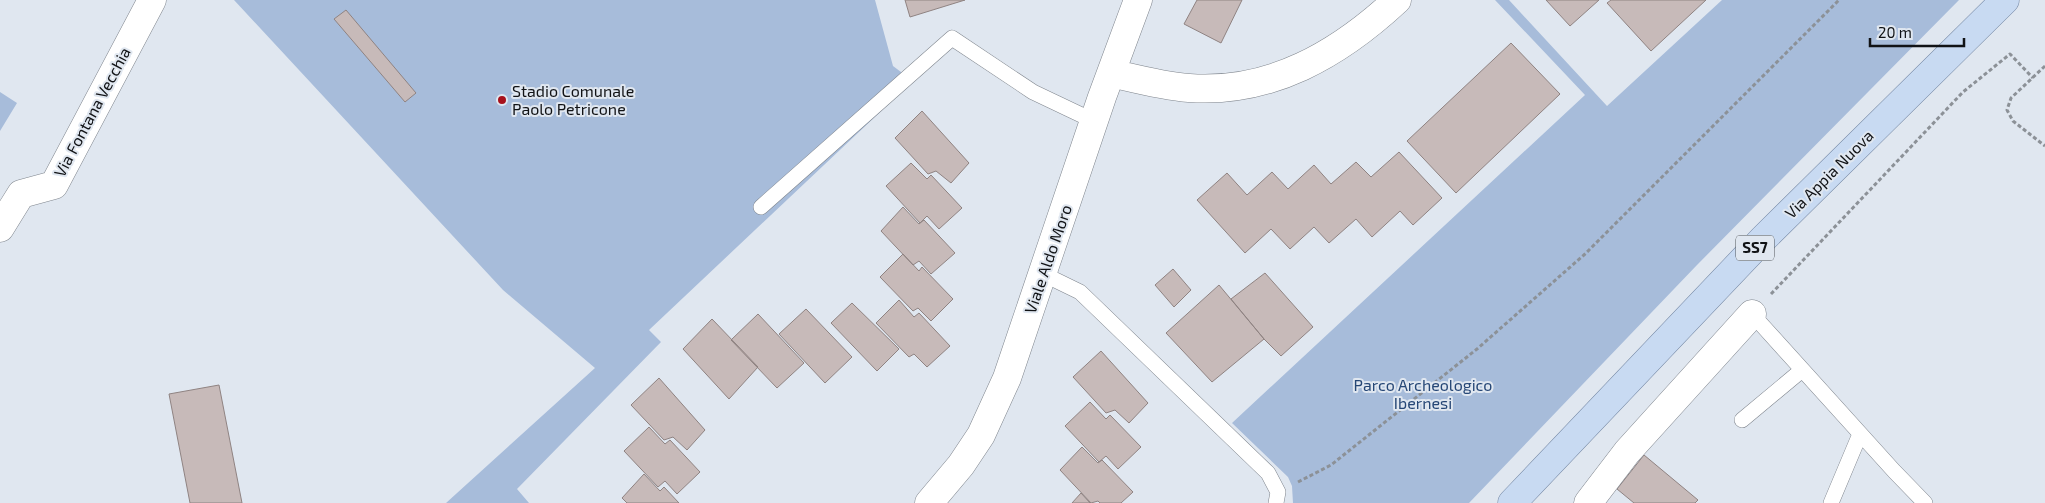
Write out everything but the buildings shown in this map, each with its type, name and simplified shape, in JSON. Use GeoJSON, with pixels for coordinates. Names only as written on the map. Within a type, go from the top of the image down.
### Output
{"type":"FeatureCollection","features":[{"type":"Feature","properties":{"kind":"main road","name":"Via Appia Nuova"},"geometry":{"type":"LineString","coordinates":[[1512,503],[1764,238],[2005,0]]}},
{"type":"Feature","properties":{"kind":"street","name":"Via Fontana Vecchia"},"geometry":{"type":"LineString","coordinates":[[0,228],[21,194],[54,184],[152,0]]}},
{"type":"Feature","properties":{"kind":"street","name":"Viale Aldo Moro"},"geometry":{"type":"LineString","coordinates":[[929,503],[961,465],[989,419],[1007,378],[1094,121],[1138,0]]}},
{"type":"Feature","properties":{"kind":"street"},"geometry":{"type":"LineString","coordinates":[[1111,73],[1166,85],[1190,88],[1232,87],[1268,81],[1286,75],[1337,49],[1396,0]]}},
{"type":"Feature","properties":{"kind":"street"},"geometry":{"type":"LineString","coordinates":[[1588,503],[1627,452],[1752,314]]}},
{"type":"Feature","properties":{"kind":"lane"},"geometry":{"type":"LineString","coordinates":[[761,207],[952,38],[1033,92],[1094,121]]}},
{"type":"Feature","properties":{"kind":"lane"},"geometry":{"type":"LineString","coordinates":[[1043,274],[1080,292],[1268,473],[1277,498]]}},
{"type":"Feature","properties":{"kind":"lane"},"geometry":{"type":"LineString","coordinates":[[1752,314],[1925,503]]}},
{"type":"Feature","properties":{"kind":"lane"},"geometry":{"type":"LineString","coordinates":[[1742,420],[1802,370]]}},
{"type":"Feature","properties":{"kind":"lane"},"geometry":{"type":"LineString","coordinates":[[1831,503],[1860,434]]}},
{"type":"Feature","properties":{"kind":"path"},"geometry":{"type":"LineString","coordinates":[[1277,498],[1331,464],[1477,349],[1592,248],[1839,0]]}},
{"type":"Feature","properties":{"kind":"path"},"geometry":{"type":"LineString","coordinates":[[1752,314],[1963,92],[2010,54],[2033,78]]}},
{"type":"Feature","properties":{"kind":"path"},"geometry":{"type":"LineString","coordinates":[[2045,66],[2011,98],[2007,110],[2013,121],[2045,146]]}},
{"type":"Feature","properties":{"kind":"green space"},"geometry":{"type":"Polygon","coordinates":[[[234,0],[875,0],[893,66],[913,81],[649,330],[661,342],[517,489],[529,503],[446,503],[595,368],[503,290],[234,0]]]}},
{"type":"Feature","properties":{"kind":"green space","name":"Parco Archeologico Ibernesi"},"geometry":{"type":"Polygon","coordinates":[[[1495,0],[1509,0],[1607,106],[1722,0],[1959,0],[1697,265],[1469,503],[1293,503],[1292,486],[1288,477],[1232,423],[1585,95],[1495,0]]]}},
{"type":"Feature","properties":{"kind":"green space"},"geometry":{"type":"Polygon","coordinates":[[[0,92],[17,103],[0,131],[0,92]]]}},
{"type":"Feature","properties":{"kind":"place","name":"Stadio Comunale Paolo Petricone"},"geometry":{"type":"Point","coordinates":[502,100]}}]}
